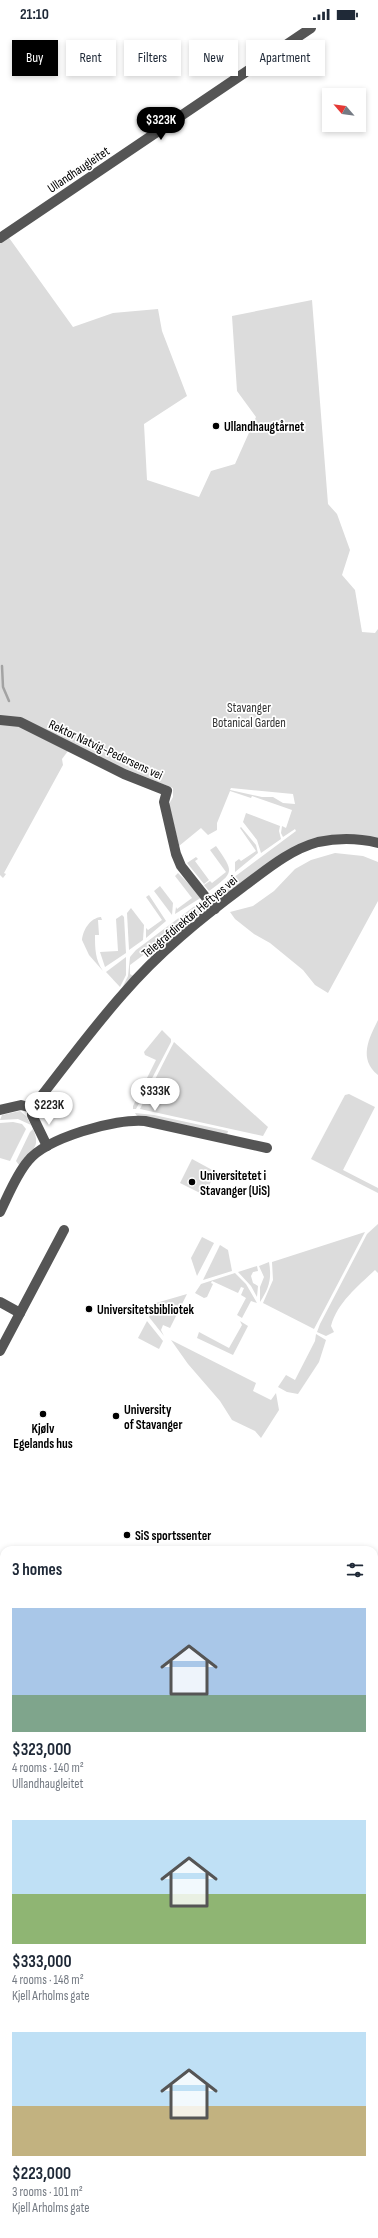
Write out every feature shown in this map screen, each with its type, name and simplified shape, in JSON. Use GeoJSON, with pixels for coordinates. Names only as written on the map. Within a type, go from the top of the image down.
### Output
{"type":"FeatureCollection","features":[{"type":"Feature","properties":{"kind":"street","name":"Ullandhaugleitet"},"geometry":{"type":"LineString","coordinates":[[0,238],[311,28]]}},
{"type":"Feature","properties":{"kind":"street","name":"Rektor Natvig-Pedersens vei"},"geometry":{"type":"LineString","coordinates":[[0,720],[20,722],[124,774],[167,790],[164,802],[176,854],[182,866],[215,908]]}},
{"type":"Feature","properties":{"kind":"street","name":"Telegrafdirektør Heftyes vei"},"geometry":{"type":"LineString","coordinates":[[32,1108],[124,993],[165,950],[215,908],[279,860],[300,849],[335,839],[356,839],[378,843]]}},
{"type":"Feature","properties":{"kind":"street"},"geometry":{"type":"LineString","coordinates":[[0,1110],[21,1105],[32,1108],[32,1115],[47,1146]]}},
{"type":"Feature","properties":{"kind":"street"},"geometry":{"type":"LineString","coordinates":[[0,1212],[28,1161],[47,1146],[103,1126],[132,1120],[156,1123],[267,1148]]}},
{"type":"Feature","properties":{"kind":"street"},"geometry":{"type":"LineString","coordinates":[[0,1351],[64,1230]]}},
{"type":"Feature","properties":{"kind":"street"},"geometry":{"type":"LineString","coordinates":[[0,1302],[20,1313]]}},
{"type":"Feature","properties":{"kind":"green space","name":"Stavanger Botanical Garden"},"geometry":{"type":"Polygon","coordinates":[[[7,235],[73,327],[113,313],[158,309],[162,331],[187,396],[144,424],[147,480],[199,497],[211,471],[235,464],[256,417],[237,391],[232,316],[312,300],[328,504],[337,514],[350,550],[342,575],[355,590],[362,632],[375,633],[378,629],[378,838],[322,837],[226,895],[221,887],[296,831],[295,829],[283,837],[281,833],[282,826],[286,828],[292,810],[252,796],[251,798],[230,791],[217,823],[217,830],[208,835],[201,828],[179,846],[169,804],[173,797],[173,788],[128,770],[68,751],[62,759],[63,765],[4,873],[6,874],[3,878],[0,875],[0,241],[7,235]],[[231,788],[230,790],[262,797],[273,797],[283,803],[295,804],[293,794],[231,788]]]}},
{"type":"Feature","properties":{"kind":"green space"},"geometry":{"type":"Polygon","coordinates":[[[246,813],[280,826],[279,831],[281,839],[261,853],[257,840],[243,822],[246,813]]]}},
{"type":"Feature","properties":{"kind":"green space"},"geometry":{"type":"Polygon","coordinates":[[[241,827],[256,845],[258,853],[235,872],[235,862],[239,859],[241,861],[256,851],[240,828],[241,827]]]}},
{"type":"Feature","properties":{"kind":"green space"},"geometry":{"type":"Polygon","coordinates":[[[216,846],[226,861],[229,871],[224,880],[209,891],[204,885],[210,881],[212,883],[226,872],[210,850],[216,846]]]}},
{"type":"Feature","properties":{"kind":"green space"},"geometry":{"type":"Polygon","coordinates":[[[335,853],[363,856],[378,862],[378,901],[328,993],[315,985],[303,970],[270,943],[254,934],[235,919],[230,912],[253,906],[274,891],[295,869],[311,860],[335,853]]]}},
{"type":"Feature","properties":{"kind":"green space"},"geometry":{"type":"Polygon","coordinates":[[[196,857],[198,859],[195,861],[209,880],[204,884],[187,863],[196,857]]]}},
{"type":"Feature","properties":{"kind":"green space"},"geometry":{"type":"Polygon","coordinates":[[[178,873],[202,897],[175,914],[176,907],[177,909],[192,898],[175,876],[178,873]]]}},
{"type":"Feature","properties":{"kind":"green space"},"geometry":{"type":"Polygon","coordinates":[[[160,886],[173,903],[172,915],[154,891],[160,886]]]}},
{"type":"Feature","properties":{"kind":"green space"},"geometry":{"type":"Polygon","coordinates":[[[149,895],[166,921],[146,938],[146,928],[148,930],[162,920],[146,897],[149,895]]]}},
{"type":"Feature","properties":{"kind":"green space"},"geometry":{"type":"Polygon","coordinates":[[[204,899],[206,908],[130,965],[130,974],[133,976],[122,988],[128,976],[130,957],[136,950],[204,899]]]}},
{"type":"Feature","properties":{"kind":"green space"},"geometry":{"type":"Polygon","coordinates":[[[131,908],[144,925],[143,940],[129,950],[127,913],[131,908]]]}},
{"type":"Feature","properties":{"kind":"green space"},"geometry":{"type":"Polygon","coordinates":[[[122,915],[124,917],[126,953],[105,967],[100,952],[118,951],[116,919],[122,915]]]}},
{"type":"Feature","properties":{"kind":"green space"},"geometry":{"type":"Polygon","coordinates":[[[101,917],[102,920],[98,920],[99,935],[95,935],[95,945],[97,958],[103,971],[89,955],[82,940],[84,932],[90,922],[101,917]]]}},
{"type":"Feature","properties":{"kind":"green space"},"geometry":{"type":"Polygon","coordinates":[[[126,957],[126,975],[120,987],[106,972],[126,957]]]}},
{"type":"Feature","properties":{"kind":"green space"},"geometry":{"type":"Polygon","coordinates":[[[378,1020],[378,1075],[368,1062],[367,1048],[371,1034],[378,1020]]]}},
{"type":"Feature","properties":{"kind":"green space"},"geometry":{"type":"Polygon","coordinates":[[[162,1030],[171,1039],[171,1042],[136,1109],[133,1109],[133,1106],[156,1060],[145,1055],[144,1052],[162,1030]]]}},
{"type":"Feature","properties":{"kind":"green space"},"geometry":{"type":"Polygon","coordinates":[[[174,1042],[268,1127],[263,1136],[140,1109],[174,1042]]]}},
{"type":"Feature","properties":{"kind":"green space"},"geometry":{"type":"Polygon","coordinates":[[[349,1094],[375,1107],[343,1170],[378,1188],[378,1193],[311,1159],[345,1095],[349,1094]]]}},
{"type":"Feature","properties":{"kind":"green space"},"geometry":{"type":"Polygon","coordinates":[[[20,1111],[26,1116],[31,1125],[18,1119],[0,1120],[2,1115],[20,1111]]]}},
{"type":"Feature","properties":{"kind":"green space"},"geometry":{"type":"Polygon","coordinates":[[[135,1113],[154,1115],[228,1131],[227,1135],[137,1116],[135,1113]]]}},
{"type":"Feature","properties":{"kind":"green space"},"geometry":{"type":"Polygon","coordinates":[[[13,1122],[22,1124],[26,1129],[10,1161],[0,1158],[0,1123],[13,1122]]]}},
{"type":"Feature","properties":{"kind":"green space"},"geometry":{"type":"Polygon","coordinates":[[[33,1129],[36,1141],[34,1149],[19,1165],[16,1161],[30,1132],[33,1129]]]}},
{"type":"Feature","properties":{"kind":"green space"},"geometry":{"type":"Polygon","coordinates":[[[192,1159],[216,1172],[204,1195],[180,1183],[192,1159]]]}},
{"type":"Feature","properties":{"kind":"green space"},"geometry":{"type":"Polygon","coordinates":[[[378,1224],[378,1273],[375,1270],[343,1302],[331,1326],[334,1332],[326,1336],[317,1332],[367,1234],[378,1224]]]}},
{"type":"Feature","properties":{"kind":"green space"},"geometry":{"type":"Polygon","coordinates":[[[365,1232],[314,1329],[263,1303],[273,1280],[272,1262],[365,1232]]]}},
{"type":"Feature","properties":{"kind":"green space"},"geometry":{"type":"Polygon","coordinates":[[[202,1237],[214,1243],[197,1276],[191,1258],[202,1237]]]}},
{"type":"Feature","properties":{"kind":"green space"},"geometry":{"type":"Polygon","coordinates":[[[220,1245],[228,1250],[232,1271],[203,1280],[220,1245]]]}},
{"type":"Feature","properties":{"kind":"green space"},"geometry":{"type":"Polygon","coordinates":[[[269,1262],[269,1283],[260,1302],[260,1287],[264,1277],[259,1266],[269,1262]]]}},
{"type":"Feature","properties":{"kind":"green space"},"geometry":{"type":"Polygon","coordinates":[[[257,1266],[258,1271],[253,1272],[251,1276],[253,1283],[258,1286],[257,1297],[251,1286],[238,1272],[257,1266]]]}},
{"type":"Feature","properties":{"kind":"green space"},"geometry":{"type":"Polygon","coordinates":[[[235,1273],[246,1284],[257,1303],[251,1301],[242,1318],[237,1315],[246,1298],[241,1295],[244,1288],[241,1287],[238,1293],[212,1281],[211,1283],[213,1284],[207,1297],[204,1298],[195,1293],[201,1284],[235,1273]]]}},
{"type":"Feature","properties":{"kind":"green space"},"geometry":{"type":"Polygon","coordinates":[[[187,1294],[170,1328],[163,1325],[161,1330],[164,1336],[149,1317],[156,1303],[187,1294]]]}},
{"type":"Feature","properties":{"kind":"green space"},"geometry":{"type":"Polygon","coordinates":[[[147,1321],[163,1341],[159,1349],[138,1338],[147,1321]]]}},
{"type":"Feature","properties":{"kind":"green space"},"geometry":{"type":"Polygon","coordinates":[[[240,1321],[248,1326],[233,1355],[197,1338],[199,1332],[229,1348],[242,1325],[240,1321]]]}},
{"type":"Feature","properties":{"kind":"green space"},"geometry":{"type":"Polygon","coordinates":[[[316,1334],[326,1340],[319,1362],[298,1394],[287,1392],[278,1387],[286,1375],[295,1380],[315,1341],[316,1334]]]}},
{"type":"Feature","properties":{"kind":"green space"},"geometry":{"type":"Polygon","coordinates":[[[171,1340],[256,1383],[253,1391],[271,1400],[276,1393],[279,1410],[261,1438],[255,1431],[232,1420],[220,1401],[188,1364],[171,1340]]]}},
{"type":"Feature","properties":{"kind":"waterway"},"geometry":{"type":"LineString","coordinates":[[2,666],[3,687],[9,701]]}},
{"type":"Feature","properties":{"kind":"place","name":"Ullandhaugtårnet"},"geometry":{"type":"Point","coordinates":[216,426]}},
{"type":"Feature","properties":{"kind":"place","name":"Universitetet i Stavanger (UiS)"},"geometry":{"type":"Point","coordinates":[192,1182]}},
{"type":"Feature","properties":{"kind":"place","name":"Universitetsbibliotek"},"geometry":{"type":"Point","coordinates":[89,1309]}},
{"type":"Feature","properties":{"kind":"place","name":"Kjølv Egelands hus"},"geometry":{"type":"Point","coordinates":[43,1414]}},
{"type":"Feature","properties":{"kind":"place","name":"University of Stavanger"},"geometry":{"type":"Point","coordinates":[116,1416]}},
{"type":"Feature","properties":{"kind":"place","name":"SiS sportssenter"},"geometry":{"type":"Point","coordinates":[127,1535]}}]}
